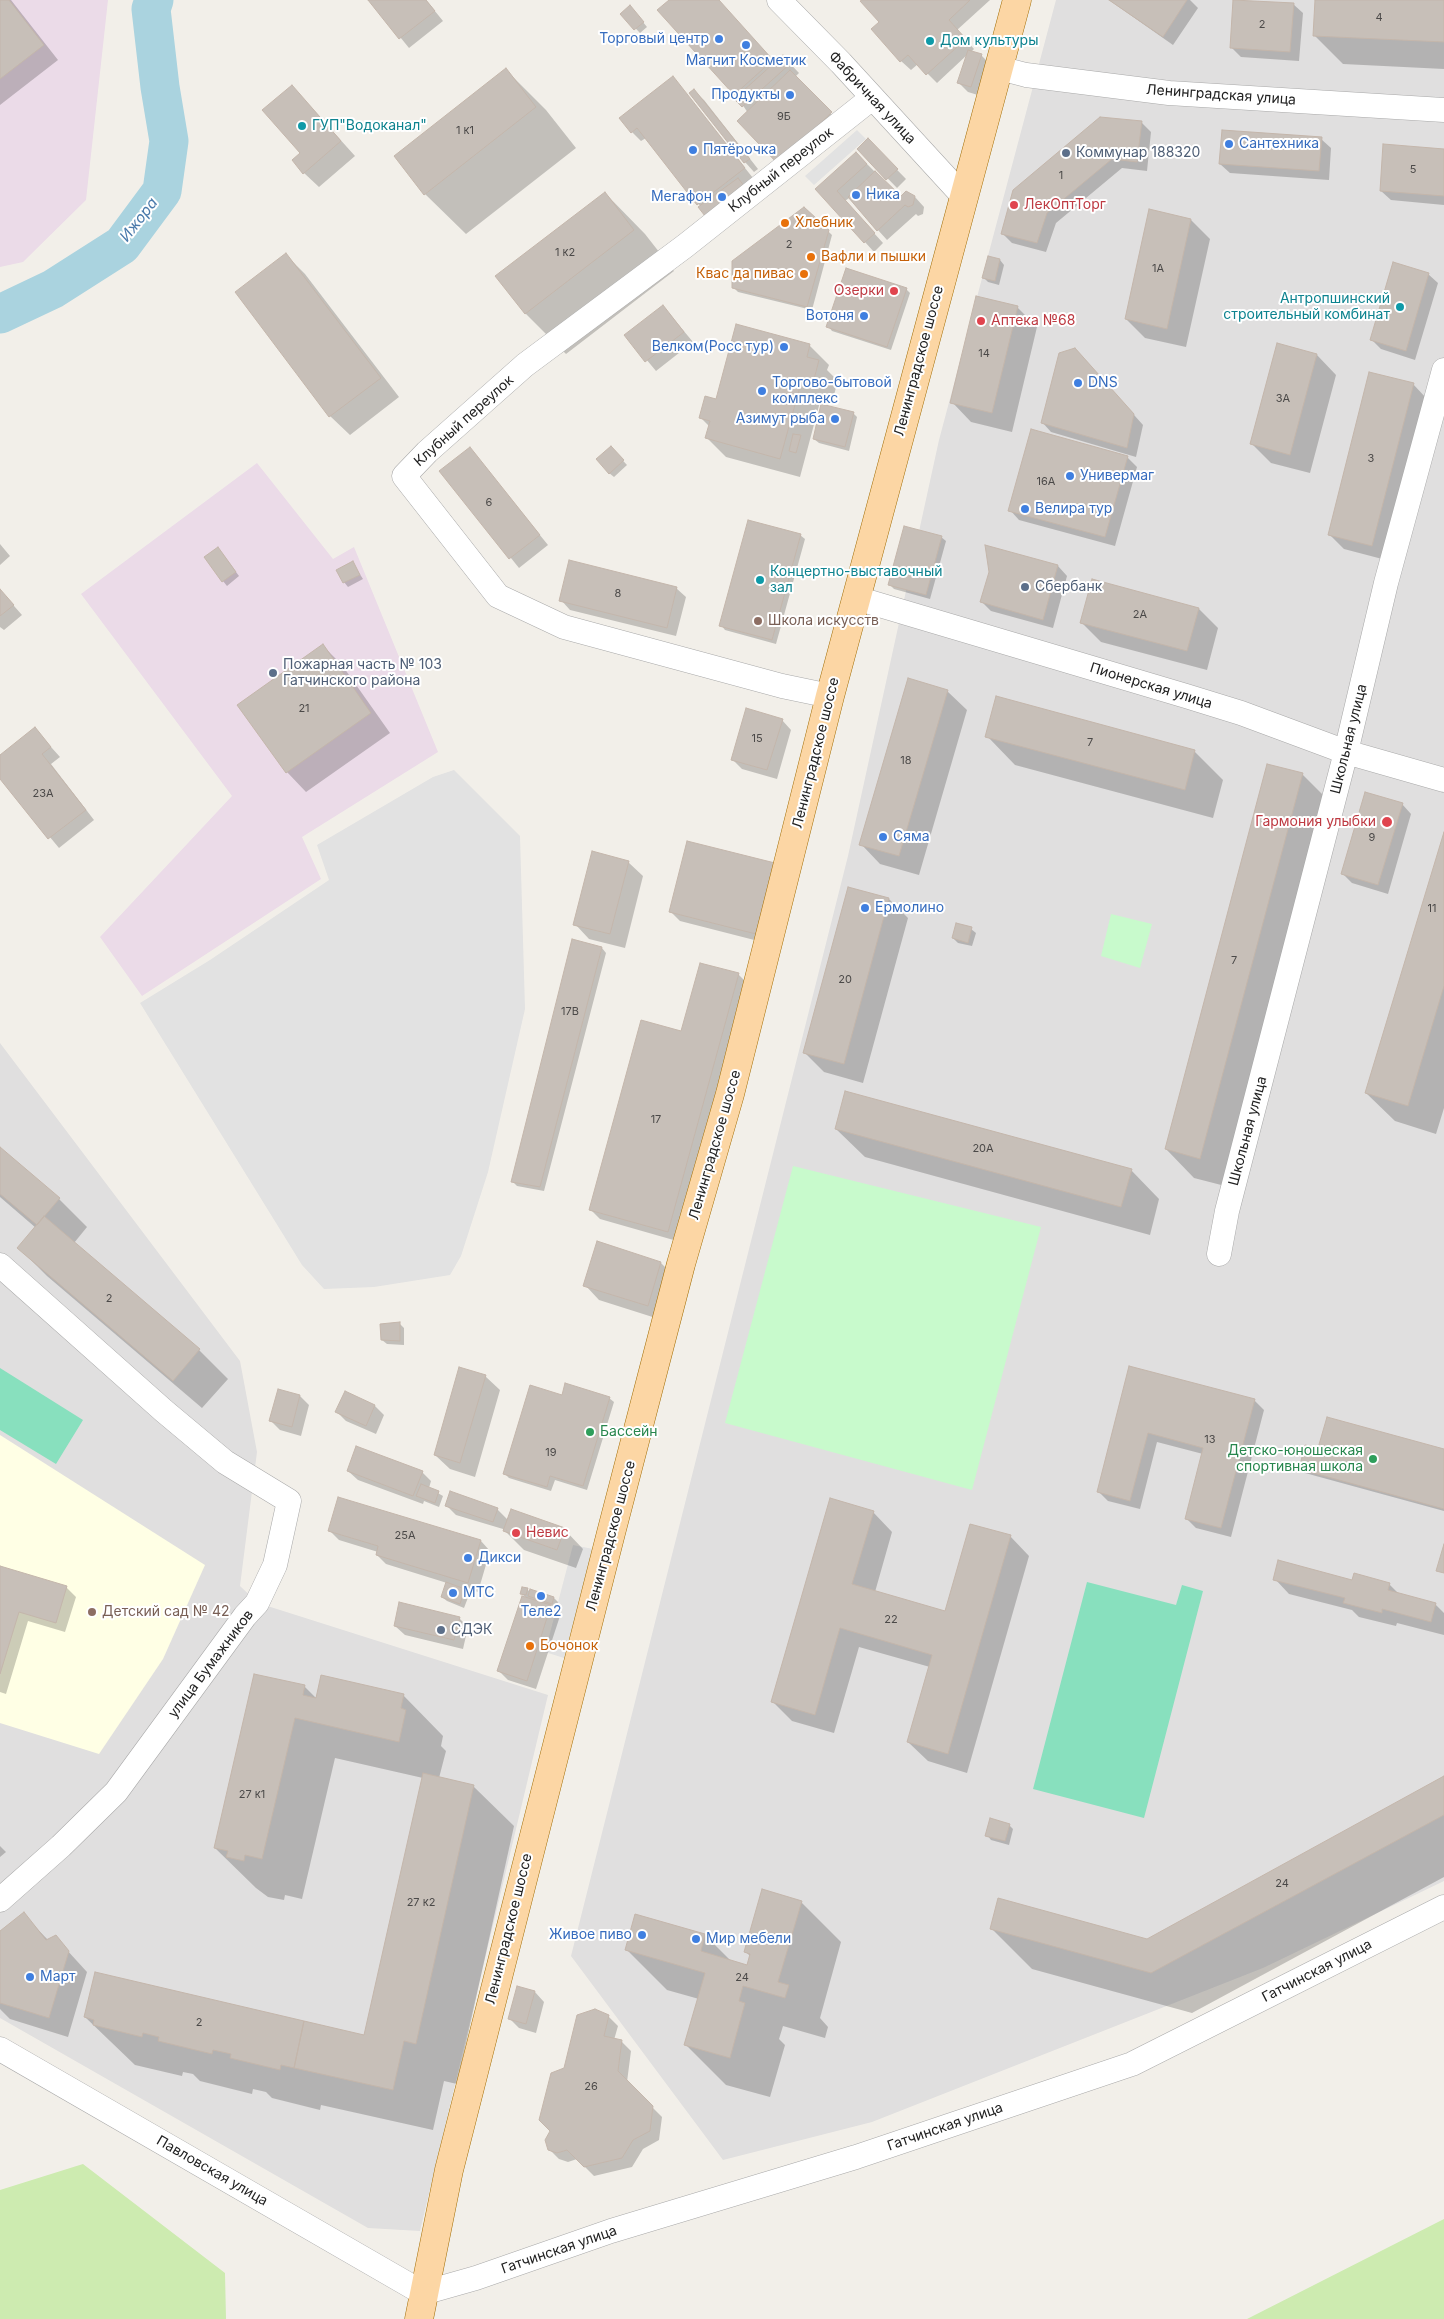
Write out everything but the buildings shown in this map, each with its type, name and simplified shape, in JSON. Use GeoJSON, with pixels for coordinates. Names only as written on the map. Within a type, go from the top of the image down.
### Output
{"type":"FeatureCollection","features":[{"type":"Feature","properties":{"kind":"main road","name":"Ленинградское шоссе"},"geometry":{"type":"LineString","coordinates":[[421,2306],[449,2170],[498,1972],[681,1264],[730,1094],[830,696],[1017,0]]}},
{"type":"Feature","properties":{"kind":"street","name":"Фабричная улица"},"geometry":{"type":"LineString","coordinates":[[779,0],[963,196]]}},
{"type":"Feature","properties":{"kind":"street","name":"Ленинградская улица"},"geometry":{"type":"LineString","coordinates":[[999,68],[1026,75],[1170,93],[1444,110]]}},
{"type":"Feature","properties":{"kind":"street","name":"Клубный переулок"},"geometry":{"type":"LineString","coordinates":[[830,696],[782,686],[564,627],[498,596],[404,476],[427,452],[525,365],[685,246],[872,98]]}},
{"type":"Feature","properties":{"kind":"street","name":"Школьная улица"},"geometry":{"type":"LineString","coordinates":[[1219,1254],[1228,1211],[1346,752],[1386,584],[1444,371]]}},
{"type":"Feature","properties":{"kind":"street","name":"Пионерская улица"},"geometry":{"type":"LineString","coordinates":[[856,598],[1241,713],[1346,752],[1444,780]]}},
{"type":"Feature","properties":{"kind":"street","name":"улица Бумажников"},"geometry":{"type":"LineString","coordinates":[[0,1265],[164,1411],[225,1462],[289,1502],[275,1565],[258,1603],[245,1616],[116,1792],[61,1846],[0,1900]]}},
{"type":"Feature","properties":{"kind":"street","name":"Гатчинская улица"},"geometry":{"type":"LineString","coordinates":[[421,2306],[476,2278],[611,2231],[856,2157],[1132,2064],[1444,1907]]}},
{"type":"Feature","properties":{"kind":"street","name":"Павловская улица"},"geometry":{"type":"LineString","coordinates":[[0,2049],[421,2306]]}},
{"type":"Feature","properties":{"kind":"shaded area"},"geometry":{"type":"Polygon","coordinates":[[[0,0],[108,0],[86,200],[23,262],[0,267],[0,0]]]}},
{"type":"Feature","properties":{"kind":"shaded area"},"geometry":{"type":"Polygon","coordinates":[[[1056,0],[1444,0],[1444,1881],[1263,1968],[872,2122],[723,2160],[571,1956],[848,856],[939,440],[1056,0]]]}},
{"type":"Feature","properties":{"kind":"shaded area"},"geometry":{"type":"Polygon","coordinates":[[[857,130],[866,139],[814,185],[805,176],[857,130]]]}},
{"type":"Feature","properties":{"kind":"shaded area","name":"Пожарная часть № 103 Гатчинского района"},"geometry":{"type":"Polygon","coordinates":[[[257,463],[333,559],[354,547],[438,752],[302,837],[321,879],[142,996],[100,937],[232,796],[81,594],[257,463]]]}},
{"type":"Feature","properties":{"kind":"shaded area"},"geometry":{"type":"Polygon","coordinates":[[[454,770],[520,836],[525,1009],[488,1172],[461,1256],[450,1275],[374,1287],[324,1289],[302,1265],[140,1003],[210,960],[329,880],[317,845],[433,777],[454,770]]]}},
{"type":"Feature","properties":{"kind":"shaded area"},"geometry":{"type":"Polygon","coordinates":[[[0,1043],[240,1361],[257,1452],[240,1586],[258,1603],[548,1695],[420,2231],[368,2228],[0,2018],[0,1043]]]}},
{"type":"Feature","properties":{"kind":"shaded area","name":"Детский сад № 42"},"geometry":{"type":"Polygon","coordinates":[[[0,1435],[205,1565],[163,1659],[99,1754],[0,1723],[0,1435]]]}},
{"type":"Feature","properties":{"kind":"shaded area"},"geometry":{"type":"Polygon","coordinates":[[[573,1545],[593,1549],[564,1658],[545,1652],[573,1545]]]}},
{"type":"Feature","properties":{"kind":"green space"},"geometry":{"type":"Polygon","coordinates":[[[1111,914],[1152,924],[1140,968],[1101,956],[1111,914]]]}},
{"type":"Feature","properties":{"kind":"green space"},"geometry":{"type":"Polygon","coordinates":[[[793,1166],[1041,1227],[972,1490],[725,1423],[793,1166]]]}},
{"type":"Feature","properties":{"kind":"green space"},"geometry":{"type":"Polygon","coordinates":[[[0,1368],[83,1420],[56,1464],[0,1430],[0,1368]]]}},
{"type":"Feature","properties":{"kind":"green space"},"geometry":{"type":"Polygon","coordinates":[[[1087,1582],[1176,1605],[1182,1585],[1203,1591],[1144,1818],[1033,1789],[1087,1582]]]}},
{"type":"Feature","properties":{"kind":"green space"},"geometry":{"type":"Polygon","coordinates":[[[83,2164],[225,2273],[226,2319],[0,2319],[0,2190],[83,2164]]]}},
{"type":"Feature","properties":{"kind":"green space"},"geometry":{"type":"Polygon","coordinates":[[[1444,2219],[1444,2319],[1247,2319],[1444,2219]]]}},
{"type":"Feature","properties":{"kind":"waterway","name":"Ижора"},"geometry":{"type":"LineString","coordinates":[[0,314],[53,289],[122,245],[162,191],[169,141],[160,87],[151,9],[154,0]]}},
{"type":"Feature","properties":{"kind":"place","name":"Торговый центр"},"geometry":{"type":"Point","coordinates":[719,39]}},
{"type":"Feature","properties":{"kind":"place","name":"Дом культуры"},"geometry":{"type":"Point","coordinates":[930,41]}},
{"type":"Feature","properties":{"kind":"place","name":"Магнит Косметик"},"geometry":{"type":"Point","coordinates":[746,45]}},
{"type":"Feature","properties":{"kind":"place","name":"Продукты"},"geometry":{"type":"Point","coordinates":[790,95]}},
{"type":"Feature","properties":{"kind":"place","name":"ГУП\"Водоканал\""},"geometry":{"type":"Point","coordinates":[302,126]}},
{"type":"Feature","properties":{"kind":"place","name":"Сантехника"},"geometry":{"type":"Point","coordinates":[1229,144]}},
{"type":"Feature","properties":{"kind":"place","name":"Пятёрочка"},"geometry":{"type":"Point","coordinates":[693,150]}},
{"type":"Feature","properties":{"kind":"place","name":"Коммунар 188320"},"geometry":{"type":"Point","coordinates":[1066,153]}},
{"type":"Feature","properties":{"kind":"place","name":"Ника"},"geometry":{"type":"Point","coordinates":[856,195]}},
{"type":"Feature","properties":{"kind":"place","name":"Мегафон"},"geometry":{"type":"Point","coordinates":[722,197]}},
{"type":"Feature","properties":{"kind":"place","name":"ЛекОптТорг"},"geometry":{"type":"Point","coordinates":[1014,205]}},
{"type":"Feature","properties":{"kind":"place","name":"Хлебник"},"geometry":{"type":"Point","coordinates":[785,223]}},
{"type":"Feature","properties":{"kind":"place","name":"Вафли и пышки"},"geometry":{"type":"Point","coordinates":[811,257]}},
{"type":"Feature","properties":{"kind":"place","name":"Квас да пивас"},"geometry":{"type":"Point","coordinates":[804,274]}},
{"type":"Feature","properties":{"kind":"place","name":"Озерки"},"geometry":{"type":"Point","coordinates":[894,291]}},
{"type":"Feature","properties":{"kind":"place","name":"Антропшинский строительный комбинат"},"geometry":{"type":"Point","coordinates":[1400,307]}},
{"type":"Feature","properties":{"kind":"place","name":"Вотоня"},"geometry":{"type":"Point","coordinates":[864,316]}},
{"type":"Feature","properties":{"kind":"place","name":"Аптека №68"},"geometry":{"type":"Point","coordinates":[981,321]}},
{"type":"Feature","properties":{"kind":"place","name":"Велком(Росс тур)"},"geometry":{"type":"Point","coordinates":[784,347]}},
{"type":"Feature","properties":{"kind":"place","name":"DNS"},"geometry":{"type":"Point","coordinates":[1078,383]}},
{"type":"Feature","properties":{"kind":"place","name":"Торгово-бытовой комплекс"},"geometry":{"type":"Point","coordinates":[762,391]}},
{"type":"Feature","properties":{"kind":"place","name":"Азимут рыба"},"geometry":{"type":"Point","coordinates":[835,419]}},
{"type":"Feature","properties":{"kind":"place","name":"Универмаг"},"geometry":{"type":"Point","coordinates":[1070,476]}},
{"type":"Feature","properties":{"kind":"place","name":"Велира тур"},"geometry":{"type":"Point","coordinates":[1025,509]}},
{"type":"Feature","properties":{"kind":"place","name":"Концертно-выставочный зал"},"geometry":{"type":"Point","coordinates":[760,580]}},
{"type":"Feature","properties":{"kind":"place","name":"Сбербанк"},"geometry":{"type":"Point","coordinates":[1025,587]}},
{"type":"Feature","properties":{"kind":"place","name":"Школа искусств"},"geometry":{"type":"Point","coordinates":[758,621]}},
{"type":"Feature","properties":{"kind":"place","name":"Пожарная часть № 103 Гатчинского района"},"geometry":{"type":"Point","coordinates":[273,673]}},
{"type":"Feature","properties":{"kind":"place","name":"Гармония улыбки"},"geometry":{"type":"Point","coordinates":[1387,822]}},
{"type":"Feature","properties":{"kind":"place","name":"Сяма"},"geometry":{"type":"Point","coordinates":[883,837]}},
{"type":"Feature","properties":{"kind":"place","name":"Ермолино"},"geometry":{"type":"Point","coordinates":[865,908]}},
{"type":"Feature","properties":{"kind":"place","name":"Бассейн"},"geometry":{"type":"Point","coordinates":[590,1432]}},
{"type":"Feature","properties":{"kind":"place","name":"Детско-юношеская спортивная школа"},"geometry":{"type":"Point","coordinates":[1373,1459]}},
{"type":"Feature","properties":{"kind":"place","name":"Невис"},"geometry":{"type":"Point","coordinates":[516,1533]}},
{"type":"Feature","properties":{"kind":"place","name":"Дикси"},"geometry":{"type":"Point","coordinates":[468,1558]}},
{"type":"Feature","properties":{"kind":"place","name":"МТС"},"geometry":{"type":"Point","coordinates":[453,1593]}},
{"type":"Feature","properties":{"kind":"place","name":"Теле2"},"geometry":{"type":"Point","coordinates":[541,1596]}},
{"type":"Feature","properties":{"kind":"place","name":"Детский сад № 42"},"geometry":{"type":"Point","coordinates":[92,1612]}},
{"type":"Feature","properties":{"kind":"place","name":"СДЭК"},"geometry":{"type":"Point","coordinates":[441,1630]}},
{"type":"Feature","properties":{"kind":"place","name":"Бочонок"},"geometry":{"type":"Point","coordinates":[530,1646]}},
{"type":"Feature","properties":{"kind":"place","name":"Живое пиво"},"geometry":{"type":"Point","coordinates":[642,1935]}},
{"type":"Feature","properties":{"kind":"place","name":"Мир мебели"},"geometry":{"type":"Point","coordinates":[696,1939]}},
{"type":"Feature","properties":{"kind":"place","name":"Март"},"geometry":{"type":"Point","coordinates":[30,1977]}}]}
